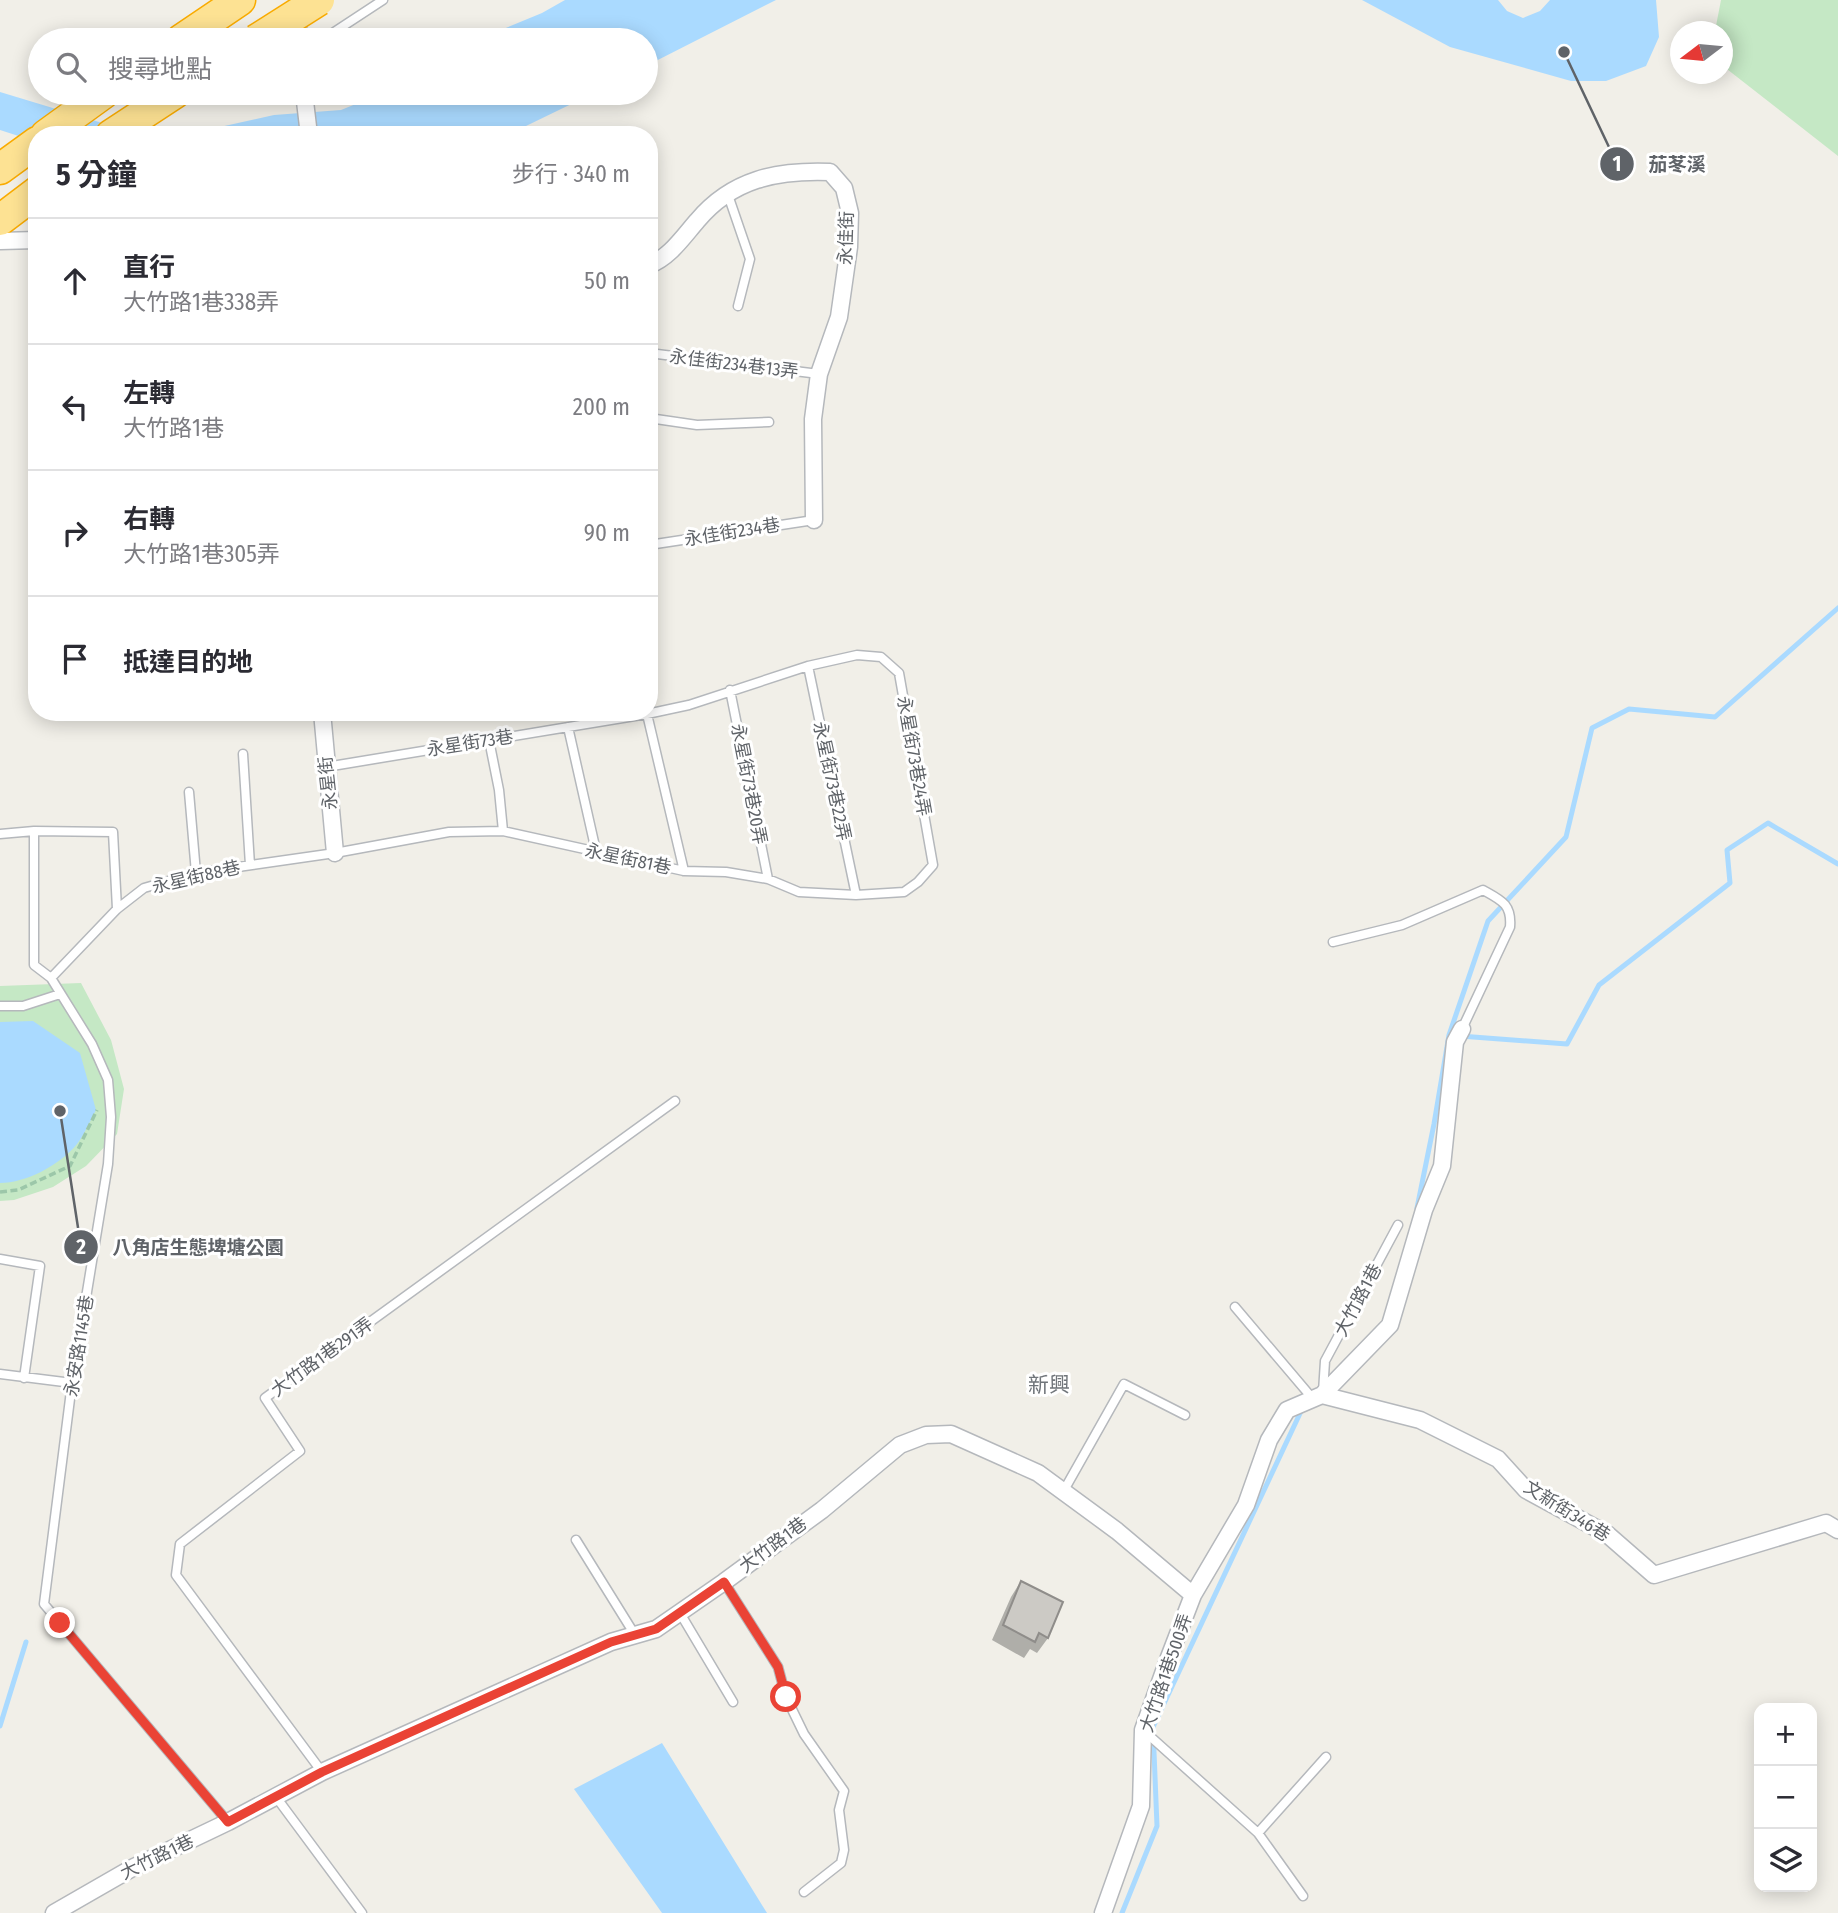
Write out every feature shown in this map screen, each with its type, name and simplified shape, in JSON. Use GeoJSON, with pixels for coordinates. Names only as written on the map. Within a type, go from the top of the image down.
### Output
{"type":"FeatureCollection","features":[{"type":"Feature","properties":{"kind":"highway"},"geometry":{"type":"LineString","coordinates":[[199,28],[240,0]]}},
{"type":"Feature","properties":{"kind":"highway"},"geometry":{"type":"LineString","coordinates":[[275,28],[319,0]]}},
{"type":"Feature","properties":{"kind":"highway"},"geometry":{"type":"LineString","coordinates":[[58,126],[87,105]]}},
{"type":"Feature","properties":{"kind":"highway"},"geometry":{"type":"LineString","coordinates":[[125,126],[157,105]]}},
{"type":"Feature","properties":{"kind":"highway"},"geometry":{"type":"LineString","coordinates":[[0,169],[28,149]]}},
{"type":"Feature","properties":{"kind":"highway"},"geometry":{"type":"LineString","coordinates":[[0,220],[28,199]]}},
{"type":"Feature","properties":{"kind":"street"},"geometry":{"type":"LineString","coordinates":[[296,0],[298,28]]}},
{"type":"Feature","properties":{"kind":"street"},"geometry":{"type":"LineString","coordinates":[[305,105],[308,126]]}},
{"type":"Feature","properties":{"kind":"street","name":"永佳街"},"geometry":{"type":"LineString","coordinates":[[658,263],[706,210],[727,192],[751,181],[808,171],[830,172],[844,188],[850,213],[849,247],[839,317],[819,374],[813,419],[814,520]]}},
{"type":"Feature","properties":{"kind":"street"},"geometry":{"type":"LineString","coordinates":[[0,241],[28,240]]}},
{"type":"Feature","properties":{"kind":"street","name":"永星街"},"geometry":{"type":"LineString","coordinates":[[323,721],[335,853]]}},
{"type":"Feature","properties":{"kind":"street"},"geometry":{"type":"LineString","coordinates":[[1194,1595],[1246,1505],[1269,1440],[1287,1410],[1315,1395],[1392,1318],[1424,1210],[1442,1166],[1459,1036]]}},
{"type":"Feature","properties":{"kind":"street","name":"文新街346巷"},"geometry":{"type":"LineString","coordinates":[[1315,1395],[1420,1420],[1498,1458],[1526,1490],[1607,1534],[1654,1575],[1826,1523],[1838,1530]]}},
{"type":"Feature","properties":{"kind":"street","name":"大竹路1巷"},"geometry":{"type":"LineString","coordinates":[[54,1913],[134,1867],[228,1822],[322,1772],[611,1642],[656,1629],[822,1510],[900,1445],[926,1435],[950,1434],[1038,1473],[1117,1531],[1194,1595]]}},
{"type":"Feature","properties":{"kind":"street","name":"大竹路1巷500弄"},"geometry":{"type":"LineString","coordinates":[[1103,1913],[1141,1806],[1143,1730],[1194,1595]]}},
{"type":"Feature","properties":{"kind":"lane"},"geometry":{"type":"LineString","coordinates":[[340,28],[383,0]]}},
{"type":"Feature","properties":{"kind":"lane"},"geometry":{"type":"LineString","coordinates":[[727,192],[750,260],[738,306]]}},
{"type":"Feature","properties":{"kind":"lane","name":"永佳街234巷13弄"},"geometry":{"type":"LineString","coordinates":[[658,354],[819,374]]}},
{"type":"Feature","properties":{"kind":"lane"},"geometry":{"type":"LineString","coordinates":[[658,419],[696,425],[769,422]]}},
{"type":"Feature","properties":{"kind":"lane","name":"永佳街234巷"},"geometry":{"type":"LineString","coordinates":[[658,544],[814,520]]}},
{"type":"Feature","properties":{"kind":"lane","name":"永星街73巷"},"geometry":{"type":"LineString","coordinates":[[658,712],[689,705],[808,666],[857,655]]}},
{"type":"Feature","properties":{"kind":"lane","name":"永星街73巷24弄"},"geometry":{"type":"LineString","coordinates":[[857,655],[881,657],[899,673],[933,865],[918,882]]}},
{"type":"Feature","properties":{"kind":"lane","name":"永星街73巷22弄"},"geometry":{"type":"LineString","coordinates":[[808,666],[856,895]]}},
{"type":"Feature","properties":{"kind":"lane","name":"永星街73巷20弄"},"geometry":{"type":"LineString","coordinates":[[730,690],[768,879]]}},
{"type":"Feature","properties":{"kind":"lane","name":"永星街73巷"},"geometry":{"type":"LineString","coordinates":[[326,767],[608,721]]}},
{"type":"Feature","properties":{"kind":"lane"},"geometry":{"type":"LineString","coordinates":[[648,721],[684,871]]}},
{"type":"Feature","properties":{"kind":"lane"},"geometry":{"type":"LineString","coordinates":[[568,727],[596,851]]}},
{"type":"Feature","properties":{"kind":"lane"},"geometry":{"type":"LineString","coordinates":[[489,740],[499,790],[503,831]]}},
{"type":"Feature","properties":{"kind":"lane"},"geometry":{"type":"LineString","coordinates":[[243,754],[250,865]]}},
{"type":"Feature","properties":{"kind":"lane"},"geometry":{"type":"LineString","coordinates":[[189,792],[196,873]]}},
{"type":"Feature","properties":{"kind":"lane"},"geometry":{"type":"LineString","coordinates":[[0,834],[34,831],[113,832],[117,909]]}},
{"type":"Feature","properties":{"kind":"lane","name":"永安路1145巷"},"geometry":{"type":"LineString","coordinates":[[34,831],[34,965],[51,978],[92,1044],[108,1080],[111,1116],[107,1164],[72,1383],[44,1604],[228,1822]]}},
{"type":"Feature","properties":{"kind":"lane","name":"永星街81巷"},"geometry":{"type":"LineString","coordinates":[[335,853],[449,832],[503,831],[684,871],[726,872],[768,879],[799,892],[856,895],[904,892],[918,882]]}},
{"type":"Feature","properties":{"kind":"lane","name":"永星街88巷"},"geometry":{"type":"LineString","coordinates":[[51,978],[117,909],[144,888],[196,873],[335,853]]}},
{"type":"Feature","properties":{"kind":"lane"},"geometry":{"type":"LineString","coordinates":[[1333,942],[1402,925],[1483,890],[1502,900],[1511,914],[1510,927],[1459,1036]]}},
{"type":"Feature","properties":{"kind":"lane"},"geometry":{"type":"LineString","coordinates":[[0,1006],[23,1006],[60,994]]}},
{"type":"Feature","properties":{"kind":"lane","name":"大竹路1巷291弄"},"geometry":{"type":"LineString","coordinates":[[322,1772],[176,1575],[180,1544],[300,1451],[265,1398],[676,1101]]}},
{"type":"Feature","properties":{"kind":"lane","name":"大竹路1巷"},"geometry":{"type":"LineString","coordinates":[[1315,1395],[1324,1376],[1325,1362],[1398,1226]]}},
{"type":"Feature","properties":{"kind":"lane"},"geometry":{"type":"LineString","coordinates":[[0,1259],[40,1266],[24,1378]]}},
{"type":"Feature","properties":{"kind":"lane"},"geometry":{"type":"LineString","coordinates":[[1234,1307],[1315,1395]]}},
{"type":"Feature","properties":{"kind":"lane"},"geometry":{"type":"LineString","coordinates":[[0,1374],[72,1383]]}},
{"type":"Feature","properties":{"kind":"lane"},"geometry":{"type":"LineString","coordinates":[[1063,1492],[1124,1384],[1185,1415]]}},
{"type":"Feature","properties":{"kind":"lane"},"geometry":{"type":"LineString","coordinates":[[576,1540],[635,1635]]}},
{"type":"Feature","properties":{"kind":"lane"},"geometry":{"type":"LineString","coordinates":[[724,1582],[778,1667],[786,1697],[804,1734],[844,1791],[839,1810],[844,1850],[841,1863],[804,1892]]}},
{"type":"Feature","properties":{"kind":"lane"},"geometry":{"type":"LineString","coordinates":[[680,1613],[733,1702]]}},
{"type":"Feature","properties":{"kind":"lane"},"geometry":{"type":"LineString","coordinates":[[1143,1730],[1258,1833],[1303,1896]]}},
{"type":"Feature","properties":{"kind":"lane"},"geometry":{"type":"LineString","coordinates":[[1258,1833],[1326,1757]]}},
{"type":"Feature","properties":{"kind":"lane"},"geometry":{"type":"LineString","coordinates":[[276,1797],[362,1913]]}},
{"type":"Feature","properties":{"kind":"path"},"geometry":{"type":"LineString","coordinates":[[0,1192],[18,1190],[70,1166],[102,1099]]}},
{"type":"Feature","properties":{"kind":"green space"},"geometry":{"type":"Polygon","coordinates":[[[1721,0],[1838,0],[1838,156],[1733,74],[1733,21],[1717,21],[1721,0]]]}},
{"type":"Feature","properties":{"kind":"green space"},"geometry":{"type":"Polygon","coordinates":[[[81,983],[111,1040],[124,1089],[117,1134],[86,1166],[53,1187],[14,1200],[0,1201],[0,986],[81,983]]]}},
{"type":"Feature","properties":{"kind":"water"},"geometry":{"type":"Polygon","coordinates":[[[565,0],[776,0],[658,60],[658,28],[506,28],[565,0]]]}},
{"type":"Feature","properties":{"kind":"water"},"geometry":{"type":"Polygon","coordinates":[[[1362,0],[1498,0],[1507,11],[1523,18],[1540,11],[1550,0],[1656,0],[1659,37],[1646,66],[1606,81],[1571,81],[1450,47],[1362,0]]]}},
{"type":"Feature","properties":{"kind":"water"},"geometry":{"type":"Polygon","coordinates":[[[0,92],[28,100],[28,105],[43,105],[112,126],[28,126],[28,139],[0,130],[0,92]]]}},
{"type":"Feature","properties":{"kind":"water"},"geometry":{"type":"Polygon","coordinates":[[[353,105],[569,105],[526,126],[224,126],[274,115],[341,110],[353,105]]]}},
{"type":"Feature","properties":{"kind":"water"},"geometry":{"type":"Polygon","coordinates":[[[33,1021],[80,1053],[96,1110],[80,1140],[52,1166],[21,1180],[0,1183],[0,1022],[33,1021]]]}},
{"type":"Feature","properties":{"kind":"water"},"geometry":{"type":"Polygon","coordinates":[[[662,1743],[767,1913],[662,1913],[574,1789],[662,1743]]]}},
{"type":"Feature","properties":{"kind":"building"},"geometry":{"type":"Polygon","coordinates":[[[1021,1581],[1063,1602],[1048,1638],[1039,1633],[1035,1642],[1003,1625],[1021,1581]]]}},
{"type":"Feature","properties":{"kind":"waterway"},"geometry":{"type":"LineString","coordinates":[[1417,1208],[1449,1035],[1488,921],[1566,837],[1592,728],[1629,709],[1715,717],[1838,608]]}},
{"type":"Feature","properties":{"kind":"waterway"},"geometry":{"type":"LineString","coordinates":[[1460,1036],[1567,1044],[1599,985],[1730,883],[1727,850],[1768,823],[1838,864]]}},
{"type":"Feature","properties":{"kind":"waterway"},"geometry":{"type":"LineString","coordinates":[[1122,1913],[1157,1826],[1153,1727],[1303,1407]]}},
{"type":"Feature","properties":{"kind":"waterway"},"geometry":{"type":"LineString","coordinates":[[0,1726],[26,1642]]}},
{"type":"Feature","properties":{"kind":"place","name":"茄苳溪"},"geometry":{"type":"Point","coordinates":[1564,52]}},
{"type":"Feature","properties":{"kind":"place","name":"八角店生態埤塘公園"},"geometry":{"type":"Point","coordinates":[60,1111]}},
{"type":"Feature","properties":{"kind":"district","name":"新興"},"geometry":{"type":"Point","coordinates":[1049,1385]}},
{"type":"Feature","properties":{"kind":"route"},"geometry":{"type":"LineString","coordinates":[[60,1623],[228,1822],[322,1772],[611,1642],[656,1629],[724,1582],[778,1667],[786,1697]]}}]}
